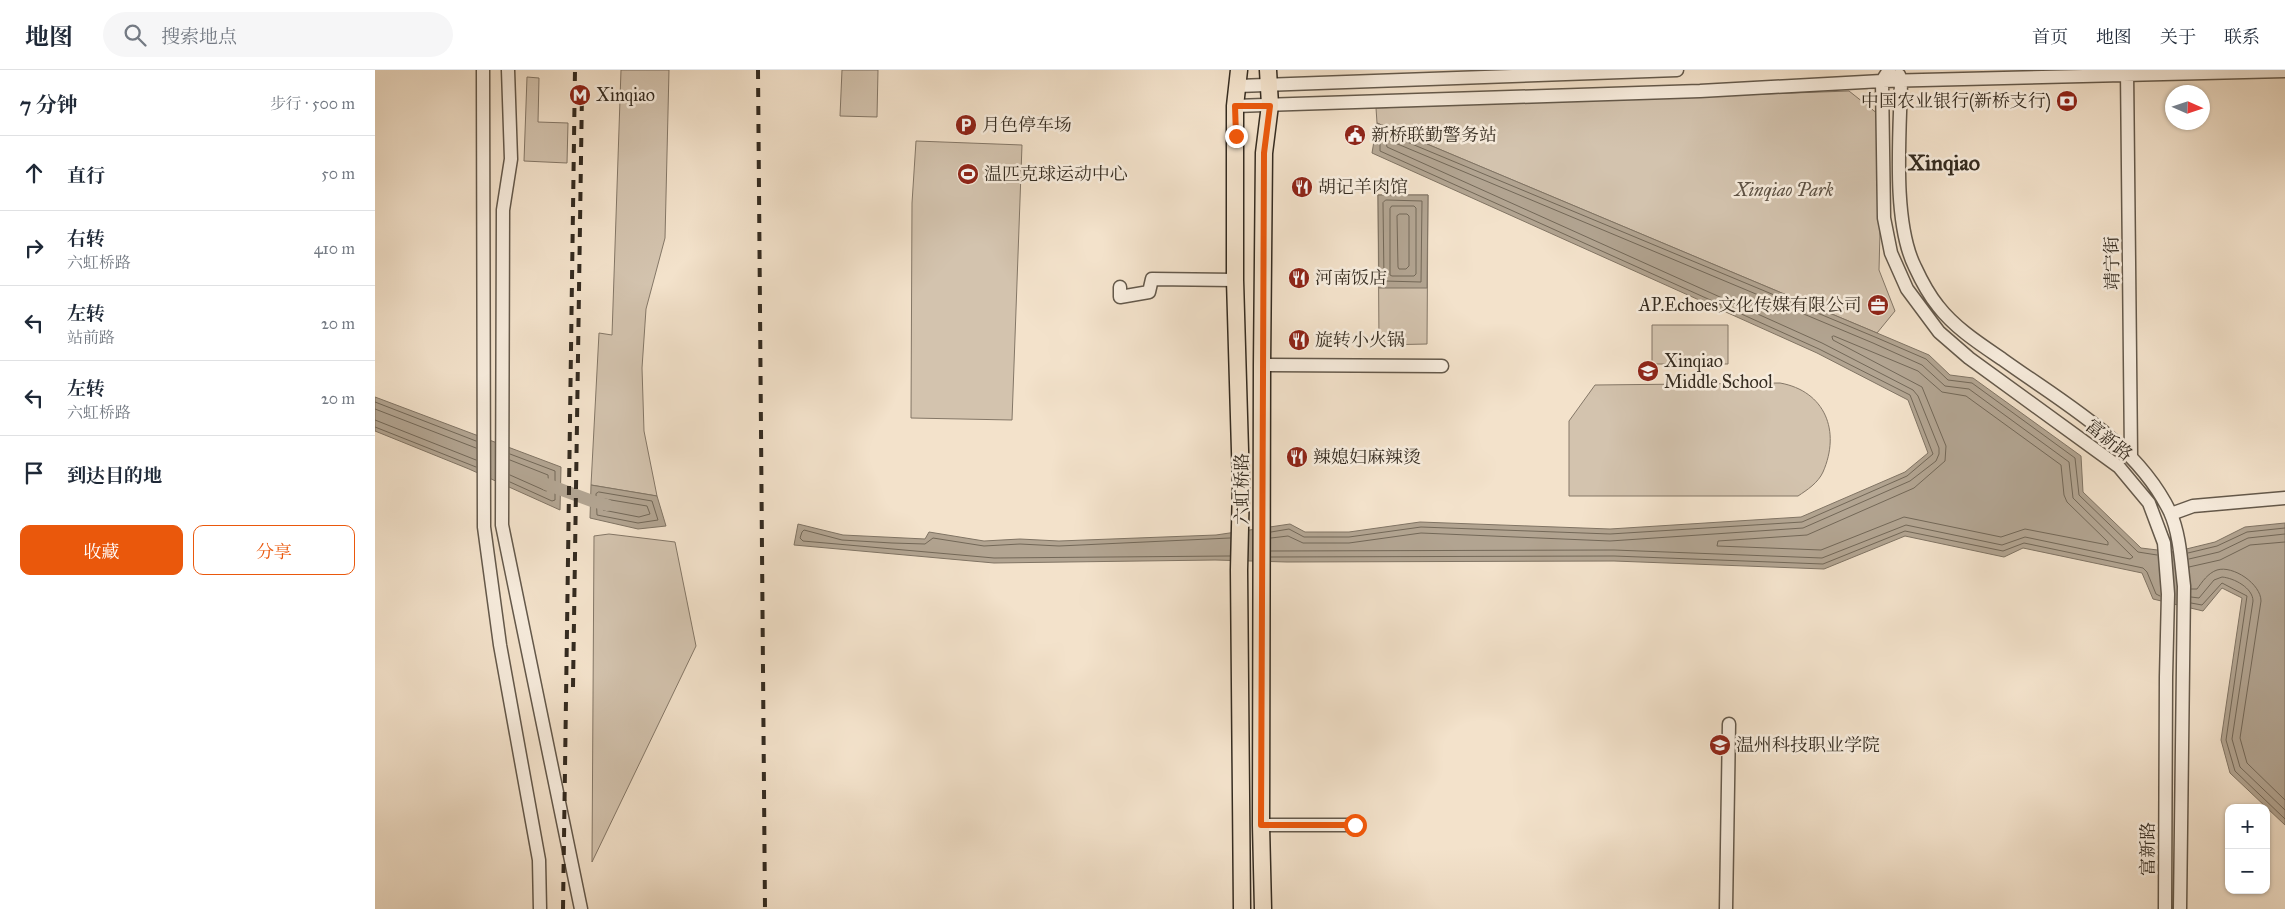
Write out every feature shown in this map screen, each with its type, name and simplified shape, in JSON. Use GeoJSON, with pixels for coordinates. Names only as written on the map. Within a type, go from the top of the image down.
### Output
{"type":"FeatureCollection","features":[{"type":"Feature","properties":{"kind":"main road","name":"六虹桥路"},"geometry":{"type":"LineString","coordinates":[[1263,909],[1261,825],[1262,365],[1264,153],[1270,106],[1269,77]]}},
{"type":"Feature","properties":{"kind":"main road","name":"六虹桥路"},"geometry":{"type":"LineString","coordinates":[[1239,78],[1235,106],[1235,280],[1240,524],[1242,909]]}},
{"type":"Feature","properties":{"kind":"street"},"geometry":{"type":"LineString","coordinates":[[483,70],[484,527],[500,645],[539,860],[540,909]]}},
{"type":"Feature","properties":{"kind":"street"},"geometry":{"type":"LineString","coordinates":[[508,70],[511,159],[503,210],[502,525],[581,909]]}},
{"type":"Feature","properties":{"kind":"street"},"geometry":{"type":"LineString","coordinates":[[1239,78],[1677,70]]}},
{"type":"Feature","properties":{"kind":"street"},"geometry":{"type":"LineString","coordinates":[[1235,106],[1700,91],[1886,75],[2285,71]]}},
{"type":"Feature","properties":{"kind":"street","name":"靖宁街"},"geometry":{"type":"LineString","coordinates":[[2127,72],[2131,455]]}},
{"type":"Feature","properties":{"kind":"street","name":"富新路"},"geometry":{"type":"LineString","coordinates":[[1886,75],[1884,218],[1891,253],[1907,289],[1939,332],[1969,358],[2119,467],[2149,503],[2164,543],[2167,581],[2165,909]]}},
{"type":"Feature","properties":{"kind":"street","name":"富新路"},"geometry":{"type":"LineString","coordinates":[[1899,75],[1901,220],[1914,266],[1938,307],[1971,338],[2099,428],[2131,455],[2154,482],[2171,514],[2180,548],[2184,586],[2181,909]]}},
{"type":"Feature","properties":{"kind":"street"},"geometry":{"type":"LineString","coordinates":[[1120,287],[1120,297],[1149,292],[1152,279],[1235,280]]}},
{"type":"Feature","properties":{"kind":"street"},"geometry":{"type":"LineString","coordinates":[[1262,365],[1442,366]]}},
{"type":"Feature","properties":{"kind":"street"},"geometry":{"type":"LineString","coordinates":[[2171,514],[2193,506],[2285,498]]}},
{"type":"Feature","properties":{"kind":"street"},"geometry":{"type":"LineString","coordinates":[[1726,909],[1729,724]]}},
{"type":"Feature","properties":{"kind":"street"},"geometry":{"type":"LineString","coordinates":[[1261,825],[1355,825]]}},
{"type":"Feature","properties":{"kind":"green space"},"geometry":{"type":"Polygon","coordinates":[[[621,70],[669,70],[665,238],[646,309],[642,368],[644,431],[657,496],[591,485],[599,333],[612,335],[621,70]]]}},
{"type":"Feature","properties":{"kind":"green space"},"geometry":{"type":"Polygon","coordinates":[[[842,70],[878,70],[877,117],[840,116],[842,70]]]}},
{"type":"Feature","properties":{"kind":"green space"},"geometry":{"type":"Polygon","coordinates":[[[527,77],[539,78],[538,122],[568,123],[567,163],[524,161],[527,77]]]}},
{"type":"Feature","properties":{"kind":"green space","name":"Xinqiao Park"},"geometry":{"type":"Polygon","coordinates":[[[1849,91],[1883,118],[1879,270],[1895,311],[1877,333],[1377,123],[1376,108],[1849,91]]]}},
{"type":"Feature","properties":{"kind":"green space"},"geometry":{"type":"Polygon","coordinates":[[[916,141],[1022,145],[1012,420],[911,418],[912,203],[916,141]]]}},
{"type":"Feature","properties":{"kind":"green space"},"geometry":{"type":"Polygon","coordinates":[[[1378,195],[1428,195],[1427,344],[1379,345],[1378,195]]]}},
{"type":"Feature","properties":{"kind":"green space"},"geometry":{"type":"Polygon","coordinates":[[[1652,325],[1728,325],[1728,364],[1652,364],[1652,325]]]}},
{"type":"Feature","properties":{"kind":"green space"},"geometry":{"type":"Polygon","coordinates":[[[1780,383],[1796,387],[1818,404],[1825,415],[1829,428],[1828,457],[1823,472],[1809,489],[1798,496],[1569,496],[1569,421],[1595,385],[1780,383]]]}},
{"type":"Feature","properties":{"kind":"green space"},"geometry":{"type":"Polygon","coordinates":[[[609,534],[675,542],[696,646],[592,862],[594,536],[609,534]]]}},
{"type":"Feature","properties":{"kind":"water"},"geometry":{"type":"Polygon","coordinates":[[[1377,123],[1929,355],[1950,375],[1973,378],[2081,456],[2083,492],[2141,548],[2174,552],[2215,542],[2245,527],[2285,523],[2285,825],[2270,811],[2270,804],[2263,804],[2230,773],[2221,740],[2242,598],[2222,588],[2203,611],[2153,599],[2142,573],[2023,548],[2004,557],[1905,536],[1824,569],[1614,561],[1287,562],[1215,560],[994,563],[794,545],[798,524],[843,535],[925,539],[929,532],[984,541],[1020,539],[1059,541],[1216,535],[1290,524],[1305,532],[1349,532],[1420,522],[1610,529],[1801,517],[1905,472],[1928,453],[1908,400],[1817,353],[1372,153],[1377,123]]]}},
{"type":"Feature","properties":{"kind":"water"},"geometry":{"type":"Polygon","coordinates":[[[1378,195],[1428,195],[1427,288],[1379,288],[1378,195]]]}},
{"type":"Feature","properties":{"kind":"water"},"geometry":{"type":"Polygon","coordinates":[[[375,397],[561,467],[560,510],[469,469],[375,431],[375,397]]]}},
{"type":"Feature","properties":{"kind":"water"},"geometry":{"type":"Polygon","coordinates":[[[591,485],[657,496],[666,526],[638,529],[590,518],[591,485]]]}},
{"type":"Feature","properties":{"kind":"waterway"},"geometry":{"type":"LineString","coordinates":[[546,484],[607,505]]}},
{"type":"Feature","properties":{"kind":"railway"},"geometry":{"type":"LineString","coordinates":[[563,909],[575,70]]}},
{"type":"Feature","properties":{"kind":"railway"},"geometry":{"type":"LineString","coordinates":[[758,70],[765,909]]}},
{"type":"Feature","properties":{"kind":"railway"},"geometry":{"type":"LineString","coordinates":[[573,687],[582,92]]}},
{"type":"Feature","properties":{"kind":"place","name":"Xinqiao"},"geometry":{"type":"Point","coordinates":[580,95]}},
{"type":"Feature","properties":{"kind":"place","name":"中国农业银行(新桥支行)"},"geometry":{"type":"Point","coordinates":[2067,101]}},
{"type":"Feature","properties":{"kind":"place","name":"月色停车场"},"geometry":{"type":"Point","coordinates":[966,125]}},
{"type":"Feature","properties":{"kind":"place","name":"新桥联勤警务站"},"geometry":{"type":"Point","coordinates":[1355,135]}},
{"type":"Feature","properties":{"kind":"place","name":"温匹克球运动中心"},"geometry":{"type":"Point","coordinates":[968,174]}},
{"type":"Feature","properties":{"kind":"place","name":"胡记羊肉馆"},"geometry":{"type":"Point","coordinates":[1302,187]}},
{"type":"Feature","properties":{"kind":"place","name":"河南饭店"},"geometry":{"type":"Point","coordinates":[1299,278]}},
{"type":"Feature","properties":{"kind":"place","name":"AP.Echoes文化传媒有限公司"},"geometry":{"type":"Point","coordinates":[1878,305]}},
{"type":"Feature","properties":{"kind":"place","name":"旋转小火锅"},"geometry":{"type":"Point","coordinates":[1299,340]}},
{"type":"Feature","properties":{"kind":"place","name":"Xinqiao Middle School"},"geometry":{"type":"Point","coordinates":[1648,371]}},
{"type":"Feature","properties":{"kind":"place","name":"辣媳妇麻辣烫"},"geometry":{"type":"Point","coordinates":[1297,457]}},
{"type":"Feature","properties":{"kind":"place","name":"温州科技职业学院"},"geometry":{"type":"Point","coordinates":[1720,745]}},
{"type":"Feature","properties":{"kind":"district","name":"Xinqiao"},"geometry":{"type":"Point","coordinates":[1944,162]}},
{"type":"Feature","properties":{"kind":"route"},"geometry":{"type":"LineString","coordinates":[[1236,136],[1235,106],[1270,106],[1264,153],[1261,825],[1355,825]]}}]}
